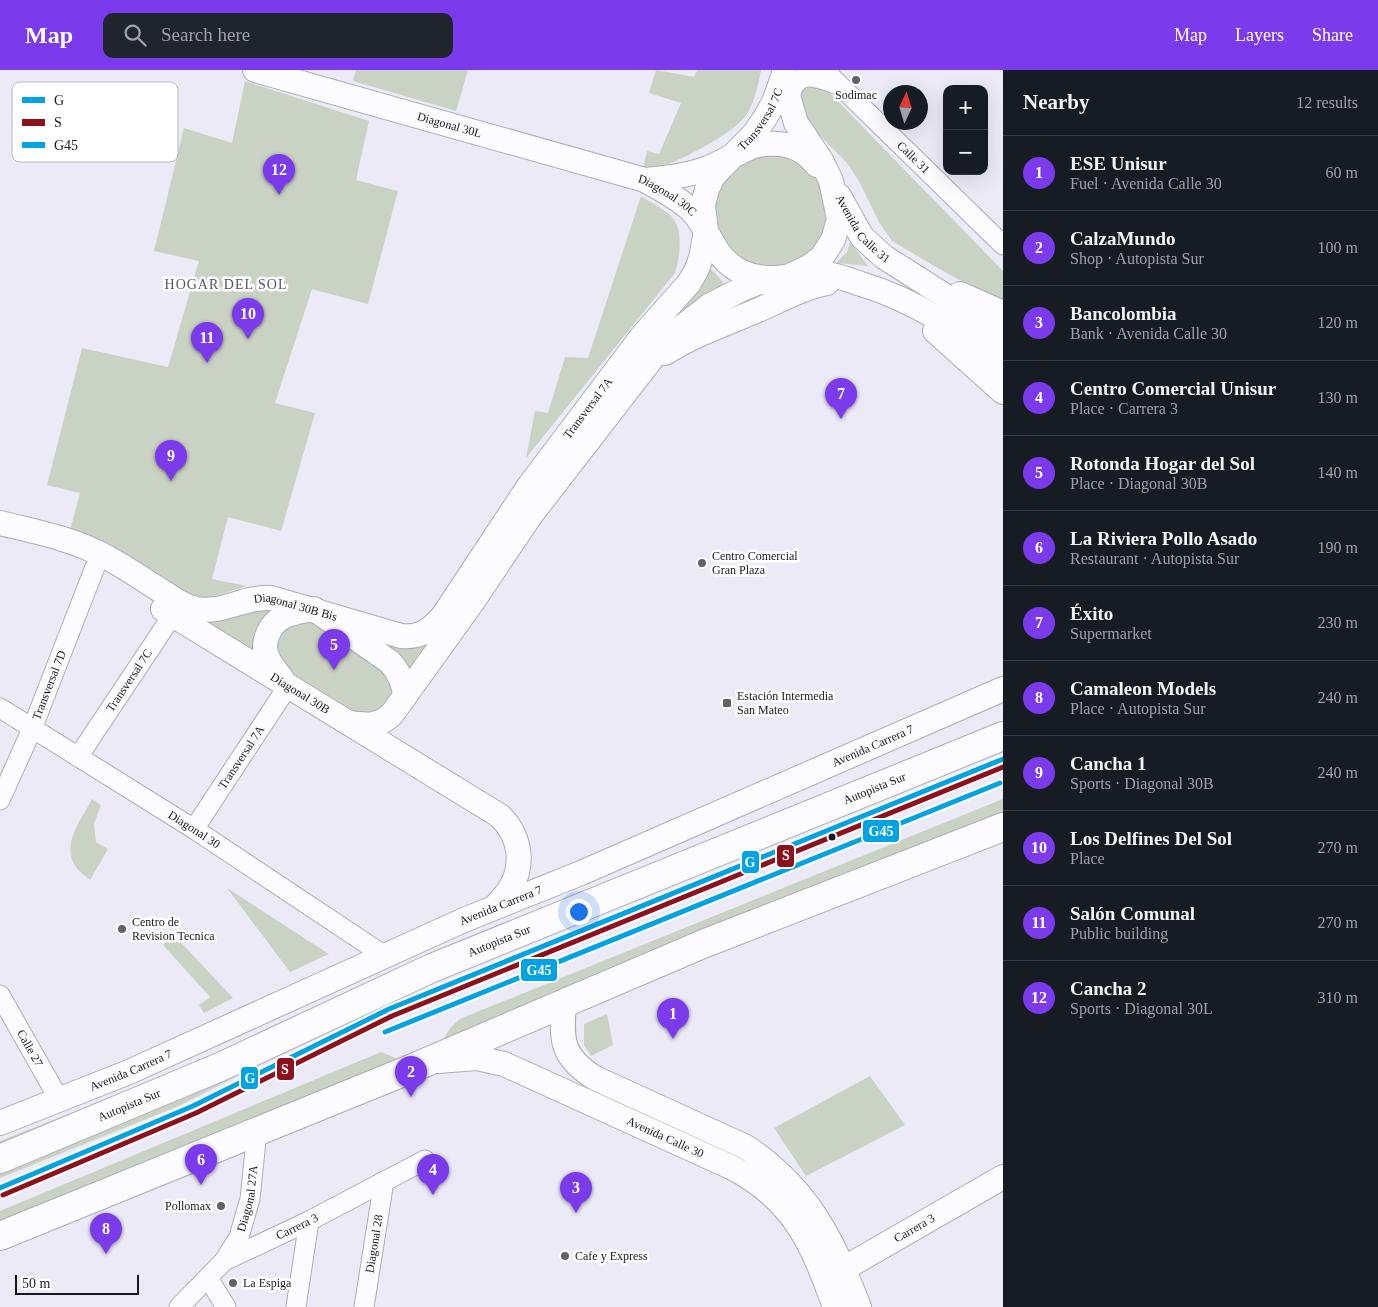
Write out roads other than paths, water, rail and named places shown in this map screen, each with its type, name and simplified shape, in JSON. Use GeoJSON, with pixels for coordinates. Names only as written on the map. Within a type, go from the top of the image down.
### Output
{"type":"FeatureCollection","features":[{"type":"Feature","properties":{"kind":"highway","name":"Autopista Sur"},"geometry":{"type":"LineString","coordinates":[[0,1159],[228,1063],[432,968],[1003,736]]}},
{"type":"Feature","properties":{"kind":"highway"},"geometry":{"type":"LineString","coordinates":[[0,1236],[429,1061],[703,944],[1003,827]]}},
{"type":"Feature","properties":{"kind":"main road","name":"Diagonal 30L"},"geometry":{"type":"LineString","coordinates":[[255,70],[644,180]]}},
{"type":"Feature","properties":{"kind":"main road","name":"Transversal 7C"},"geometry":{"type":"LineString","coordinates":[[783,279],[809,267],[822,257],[833,240],[839,220],[831,181],[822,162],[796,123],[784,72]]}},
{"type":"Feature","properties":{"kind":"main road","name":"Transversal 7C"},"geometry":{"type":"LineString","coordinates":[[728,160],[754,134],[765,118],[774,102],[784,72]]}},
{"type":"Feature","properties":{"kind":"main road","name":"Avenida Calle 31"},"geometry":{"type":"LineString","coordinates":[[728,160],[749,148],[767,144],[785,145],[803,151],[831,181],[862,237],[884,257],[950,299],[1003,337]]}},
{"type":"Feature","properties":{"kind":"main road","name":"Diagonal 30C"},"geometry":{"type":"LineString","coordinates":[[644,180],[705,170],[728,160]]}},
{"type":"Feature","properties":{"kind":"main road","name":"Transversal 7A"},"geometry":{"type":"LineString","coordinates":[[409,637],[420,635],[432,628],[443,616],[529,486],[642,335],[689,283],[701,258],[706,231],[703,205],[707,189],[714,175],[728,160]]}},
{"type":"Feature","properties":{"kind":"main road","name":"Diagonal 30C"},"geometry":{"type":"LineString","coordinates":[[644,180],[692,211],[706,231]]}},
{"type":"Feature","properties":{"kind":"main road"},"geometry":{"type":"LineString","coordinates":[[706,231],[716,251],[727,263],[742,272],[758,278],[783,279],[821,274],[859,283],[893,295],[934,316],[975,342],[1003,364]]}},
{"type":"Feature","properties":{"kind":"main road"},"geometry":{"type":"LineString","coordinates":[[901,269],[1003,313]]}},
{"type":"Feature","properties":{"kind":"main road","name":"Transversal 7A"},"geometry":{"type":"LineString","coordinates":[[405,696],[471,604],[530,516],[667,339],[709,306],[756,283],[783,279]]}},
{"type":"Feature","properties":{"kind":"main road"},"geometry":{"type":"LineString","coordinates":[[642,370],[690,339],[808,289],[825,283],[859,283],[916,316],[944,337],[1003,392]]}},
{"type":"Feature","properties":{"kind":"main road","name":"Diagonal 30B"},"geometry":{"type":"LineString","coordinates":[[0,523],[92,549],[118,563],[177,609],[288,686],[500,816],[509,825],[514,834],[520,858],[510,890],[493,908]]}},
{"type":"Feature","properties":{"kind":"main road","name":"Diagonal 30B"},"geometry":{"type":"LineString","coordinates":[[0,539],[57,554],[95,567],[177,609]]}},
{"type":"Feature","properties":{"kind":"main road","name":"Diagonal 30B Bis"},"geometry":{"type":"LineString","coordinates":[[177,609],[215,610],[261,597],[285,600],[409,637]]}},
{"type":"Feature","properties":{"kind":"main road"},"geometry":{"type":"LineString","coordinates":[[288,686],[271,665],[266,655],[265,644],[267,636],[271,628],[283,617],[314,609],[390,662],[402,678],[405,696],[385,721],[367,725],[349,723]]}},
{"type":"Feature","properties":{"kind":"main road","name":"Avenida Carrera 7"},"geometry":{"type":"LineString","coordinates":[[0,1124],[60,1101],[196,1043],[282,1001],[493,908],[599,865],[1003,688]]}},
{"type":"Feature","properties":{"kind":"main road","name":"Avenida Calle 30"},"geometry":{"type":"LineString","coordinates":[[564,1003],[562,1031],[564,1042],[568,1053],[582,1070],[606,1083],[746,1147],[784,1176],[802,1196],[816,1216],[835,1274],[835,1307]]}},
{"type":"Feature","properties":{"kind":"main road","name":"Avenida Calle 30"},"geometry":{"type":"LineString","coordinates":[[429,1061],[477,1058],[504,1064],[558,1087],[753,1179],[774,1197],[797,1223],[860,1307]]}},
{"type":"Feature","properties":{"kind":"main road"},"geometry":{"type":"LineString","coordinates":[[594,1105],[605,1096],[606,1083]]}},
{"type":"Feature","properties":{"kind":"main road","name":"Carrera 3"},"geometry":{"type":"LineString","coordinates":[[835,1274],[1003,1177]]}},
{"type":"Feature","properties":{"kind":"street","name":"Calle 31"},"geometry":{"type":"LineString","coordinates":[[824,70],[1003,245]]}},
{"type":"Feature","properties":{"kind":"street"},"geometry":{"type":"LineString","coordinates":[[789,99],[796,82],[803,78],[818,78],[839,85]]}},
{"type":"Feature","properties":{"kind":"street","name":"Transversal 7D"},"geometry":{"type":"LineString","coordinates":[[0,800],[32,728],[95,567]]}},
{"type":"Feature","properties":{"kind":"street","name":"Transversal 7C"},"geometry":{"type":"LineString","coordinates":[[78,757],[177,609]]}},
{"type":"Feature","properties":{"kind":"street","name":"Transversal 7A"},"geometry":{"type":"LineString","coordinates":[[194,829],[288,686]]}},
{"type":"Feature","properties":{"kind":"street","name":"Diagonal 30"},"geometry":{"type":"LineString","coordinates":[[0,708],[194,829],[385,956]]}},
{"type":"Feature","properties":{"kind":"street","name":"Calle 27"},"geometry":{"type":"LineString","coordinates":[[0,995],[60,1101]]}},
{"type":"Feature","properties":{"kind":"street","name":"Diagonal 27A"},"geometry":{"type":"LineString","coordinates":[[224,1261],[239,1237],[250,1199],[257,1131]]}},
{"type":"Feature","properties":{"kind":"street","name":"Carrera 3"},"geometry":{"type":"LineString","coordinates":[[178,1307],[224,1261],[308,1221],[425,1160]]}},
{"type":"Feature","properties":{"kind":"street","name":"Diagonal 28"},"geometry":{"type":"LineString","coordinates":[[364,1307],[384,1181]]}},
{"type":"Feature","properties":{"kind":"street"},"geometry":{"type":"LineString","coordinates":[[296,1307],[308,1221]]}},
{"type":"Feature","properties":{"kind":"street"},"geometry":{"type":"LineString","coordinates":[[208,1278],[226,1307]]}},
{"type":"Feature","properties":{"kind":"place","name":"Sodimac"},"geometry":{"type":"Point","coordinates":[856,80]}},
{"type":"Feature","properties":{"kind":"place","name":"Cancha 2"},"geometry":{"type":"Point","coordinates":[279,195]}},
{"type":"Feature","properties":{"kind":"place","name":"Los Delfines Del Sol"},"geometry":{"type":"Point","coordinates":[248,339]}},
{"type":"Feature","properties":{"kind":"place","name":"Salón Comunal"},"geometry":{"type":"Point","coordinates":[207,363]}},
{"type":"Feature","properties":{"kind":"place","name":"Éxito"},"geometry":{"type":"Point","coordinates":[841,419]}},
{"type":"Feature","properties":{"kind":"place","name":"Cancha 1"},"geometry":{"type":"Point","coordinates":[171,481]}},
{"type":"Feature","properties":{"kind":"place","name":"Centro Comercial Gran Plaza"},"geometry":{"type":"Point","coordinates":[702,563]}},
{"type":"Feature","properties":{"kind":"place","name":"Rotonda Hogar del Sol"},"geometry":{"type":"Point","coordinates":[334,670]}},
{"type":"Feature","properties":{"kind":"place","name":"Estación Intermedia San Mateo"},"geometry":{"type":"Point","coordinates":[727,703]}},
{"type":"Feature","properties":{"kind":"place","name":"Centro de Revision Tecnica"},"geometry":{"type":"Point","coordinates":[122,929]}},
{"type":"Feature","properties":{"kind":"place","name":"ESE Unisur"},"geometry":{"type":"Point","coordinates":[673,1039]}},
{"type":"Feature","properties":{"kind":"place","name":"CalzaMundo"},"geometry":{"type":"Point","coordinates":[411,1097]}},
{"type":"Feature","properties":{"kind":"place","name":"La Riviera Pollo Asado"},"geometry":{"type":"Point","coordinates":[201,1185]}},
{"type":"Feature","properties":{"kind":"place","name":"Centro Comercial Unisur"},"geometry":{"type":"Point","coordinates":[433,1195]}},
{"type":"Feature","properties":{"kind":"place","name":"Pollomax"},"geometry":{"type":"Point","coordinates":[221,1206]}},
{"type":"Feature","properties":{"kind":"place","name":"Bancolombia"},"geometry":{"type":"Point","coordinates":[576,1213]}},
{"type":"Feature","properties":{"kind":"place","name":"Camaleon Models"},"geometry":{"type":"Point","coordinates":[106,1254]}},
{"type":"Feature","properties":{"kind":"place","name":"Cafe y Express"},"geometry":{"type":"Point","coordinates":[565,1256]}},
{"type":"Feature","properties":{"kind":"place","name":"La Espiga"},"geometry":{"type":"Point","coordinates":[233,1283]}},
{"type":"Feature","properties":{"kind":"district","name":"HOGAR DEL SOL"},"geometry":{"type":"Point","coordinates":[226,284]}}]}
